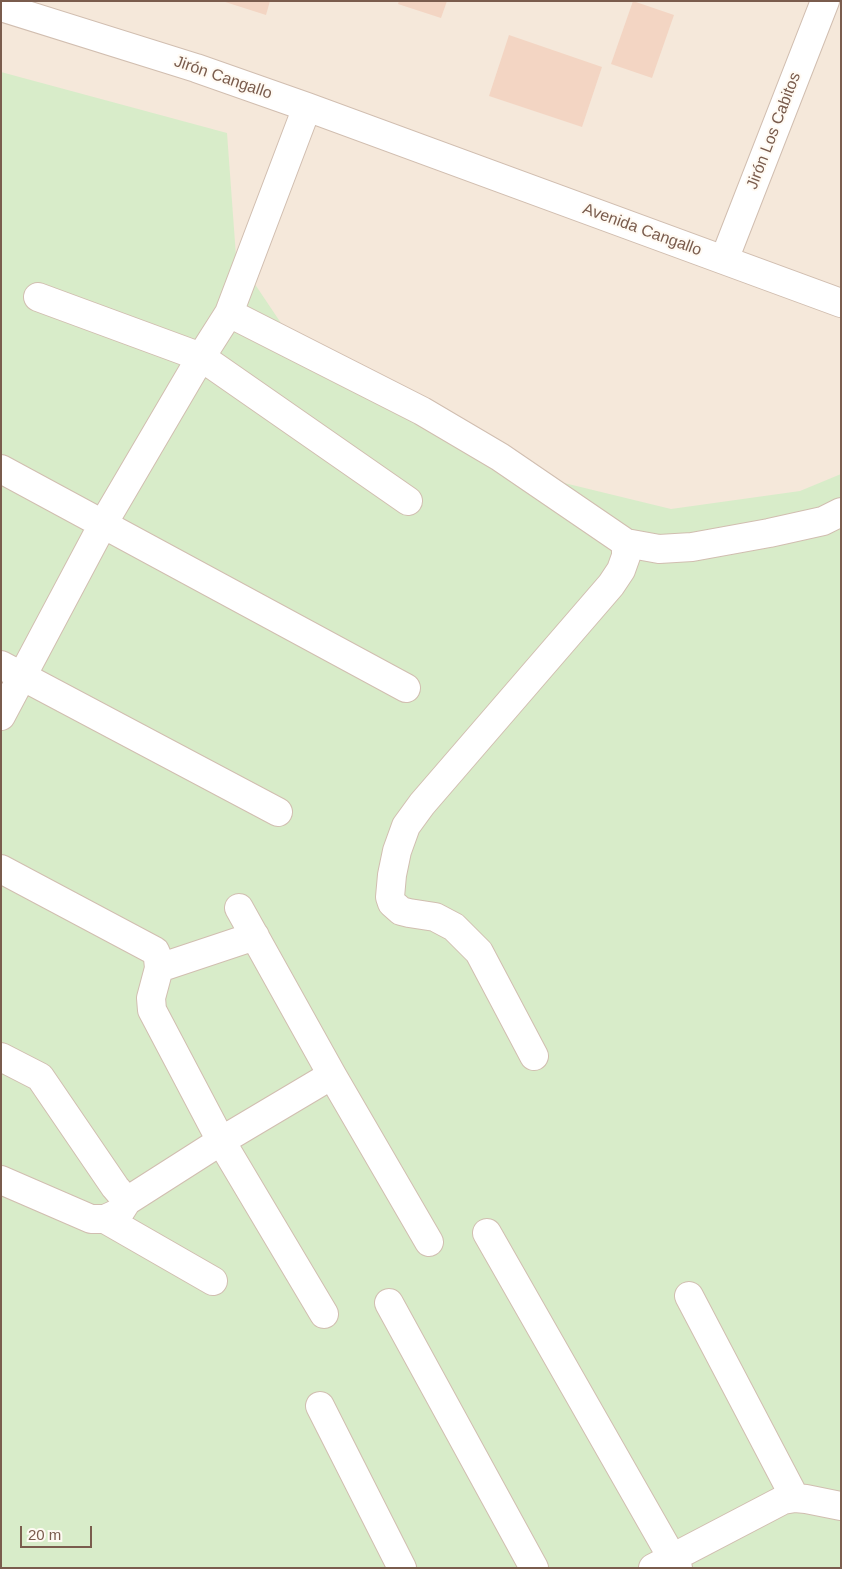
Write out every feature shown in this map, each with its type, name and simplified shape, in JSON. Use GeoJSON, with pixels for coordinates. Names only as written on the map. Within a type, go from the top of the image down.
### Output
{"type":"FeatureCollection","features":[{"type":"Feature","properties":{"kind":"street","name":"Jirón Los Cabitos"},"geometry":{"type":"LineString","coordinates":[[724,260],[825,1]]}},
{"type":"Feature","properties":{"kind":"street","name":"Jirón Cangallo"},"geometry":{"type":"LineString","coordinates":[[1,7],[196,68],[443,156]]}},
{"type":"Feature","properties":{"kind":"street"},"geometry":{"type":"LineString","coordinates":[[1,716],[12,671],[103,524],[229,313],[307,107]]}},
{"type":"Feature","properties":{"kind":"street","name":"Avenida Cangallo"},"geometry":{"type":"LineString","coordinates":[[443,156],[841,302]]}},
{"type":"Feature","properties":{"kind":"street"},"geometry":{"type":"LineString","coordinates":[[38,297],[201,357],[408,501]]}},
{"type":"Feature","properties":{"kind":"street"},"geometry":{"type":"LineString","coordinates":[[229,313],[422,411],[500,457],[626,543],[659,549],[692,547],[823,521],[841,512]]}},
{"type":"Feature","properties":{"kind":"street"},"geometry":{"type":"LineString","coordinates":[[1,469],[406,688]]}},
{"type":"Feature","properties":{"kind":"street"},"geometry":{"type":"LineString","coordinates":[[534,1056],[479,952],[454,927],[435,917],[401,910],[392,903],[390,897],[392,875],[397,851],[406,826],[422,804],[612,585],[621,570],[626,556],[626,543]]}},
{"type":"Feature","properties":{"kind":"street"},"geometry":{"type":"LineString","coordinates":[[12,671],[278,812]]}},
{"type":"Feature","properties":{"kind":"street"},"geometry":{"type":"LineString","coordinates":[[1,870],[155,951],[159,968],[152,998],[152,1010],[221,1140],[324,1314]]}},
{"type":"Feature","properties":{"kind":"street"},"geometry":{"type":"LineString","coordinates":[[239,908],[332,1075],[429,1242]]}},
{"type":"Feature","properties":{"kind":"street"},"geometry":{"type":"LineString","coordinates":[[159,968],[255,936]]}},
{"type":"Feature","properties":{"kind":"street"},"geometry":{"type":"LineString","coordinates":[[1,1057],[40,1077],[127,1201]]}},
{"type":"Feature","properties":{"kind":"street"},"geometry":{"type":"LineString","coordinates":[[105,1220],[120,1212],[127,1201],[221,1140],[332,1075]]}},
{"type":"Feature","properties":{"kind":"street"},"geometry":{"type":"LineString","coordinates":[[1,1180],[91,1219],[105,1220],[213,1281]]}},
{"type":"Feature","properties":{"kind":"street"},"geometry":{"type":"LineString","coordinates":[[487,1233],[668,1564],[782,1500],[806,1498],[841,1506]]}},
{"type":"Feature","properties":{"kind":"street"},"geometry":{"type":"LineString","coordinates":[[689,1296],[795,1498]]}},
{"type":"Feature","properties":{"kind":"street"},"geometry":{"type":"LineString","coordinates":[[389,1303],[534,1568]]}},
{"type":"Feature","properties":{"kind":"street"},"geometry":{"type":"LineString","coordinates":[[320,1406],[402,1568]]}},
{"type":"Feature","properties":{"kind":"shaded area"},"geometry":{"type":"Polygon","coordinates":[[[1,1],[841,1],[841,1568],[1,1347],[1,1]]]}},
{"type":"Feature","properties":{"kind":"green space"},"geometry":{"type":"Polygon","coordinates":[[[1,72],[227,133],[236,256],[293,341],[519,472],[671,509],[800,491],[841,474],[841,1568],[1,1568],[1,72]]]}},
{"type":"Feature","properties":{"kind":"building"},"geometry":{"type":"Polygon","coordinates":[[[222,1],[270,1],[266,15],[222,1]]]}},
{"type":"Feature","properties":{"kind":"building"},"geometry":{"type":"Polygon","coordinates":[[[399,1],[447,1],[441,18],[398,4],[399,1]]]}},
{"type":"Feature","properties":{"kind":"building"},"geometry":{"type":"Polygon","coordinates":[[[633,1],[674,15],[652,78],[611,64],[633,1]]]}},
{"type":"Feature","properties":{"kind":"building"},"geometry":{"type":"Polygon","coordinates":[[[509,35],[602,67],[582,127],[489,96],[509,35]]]}}]}
